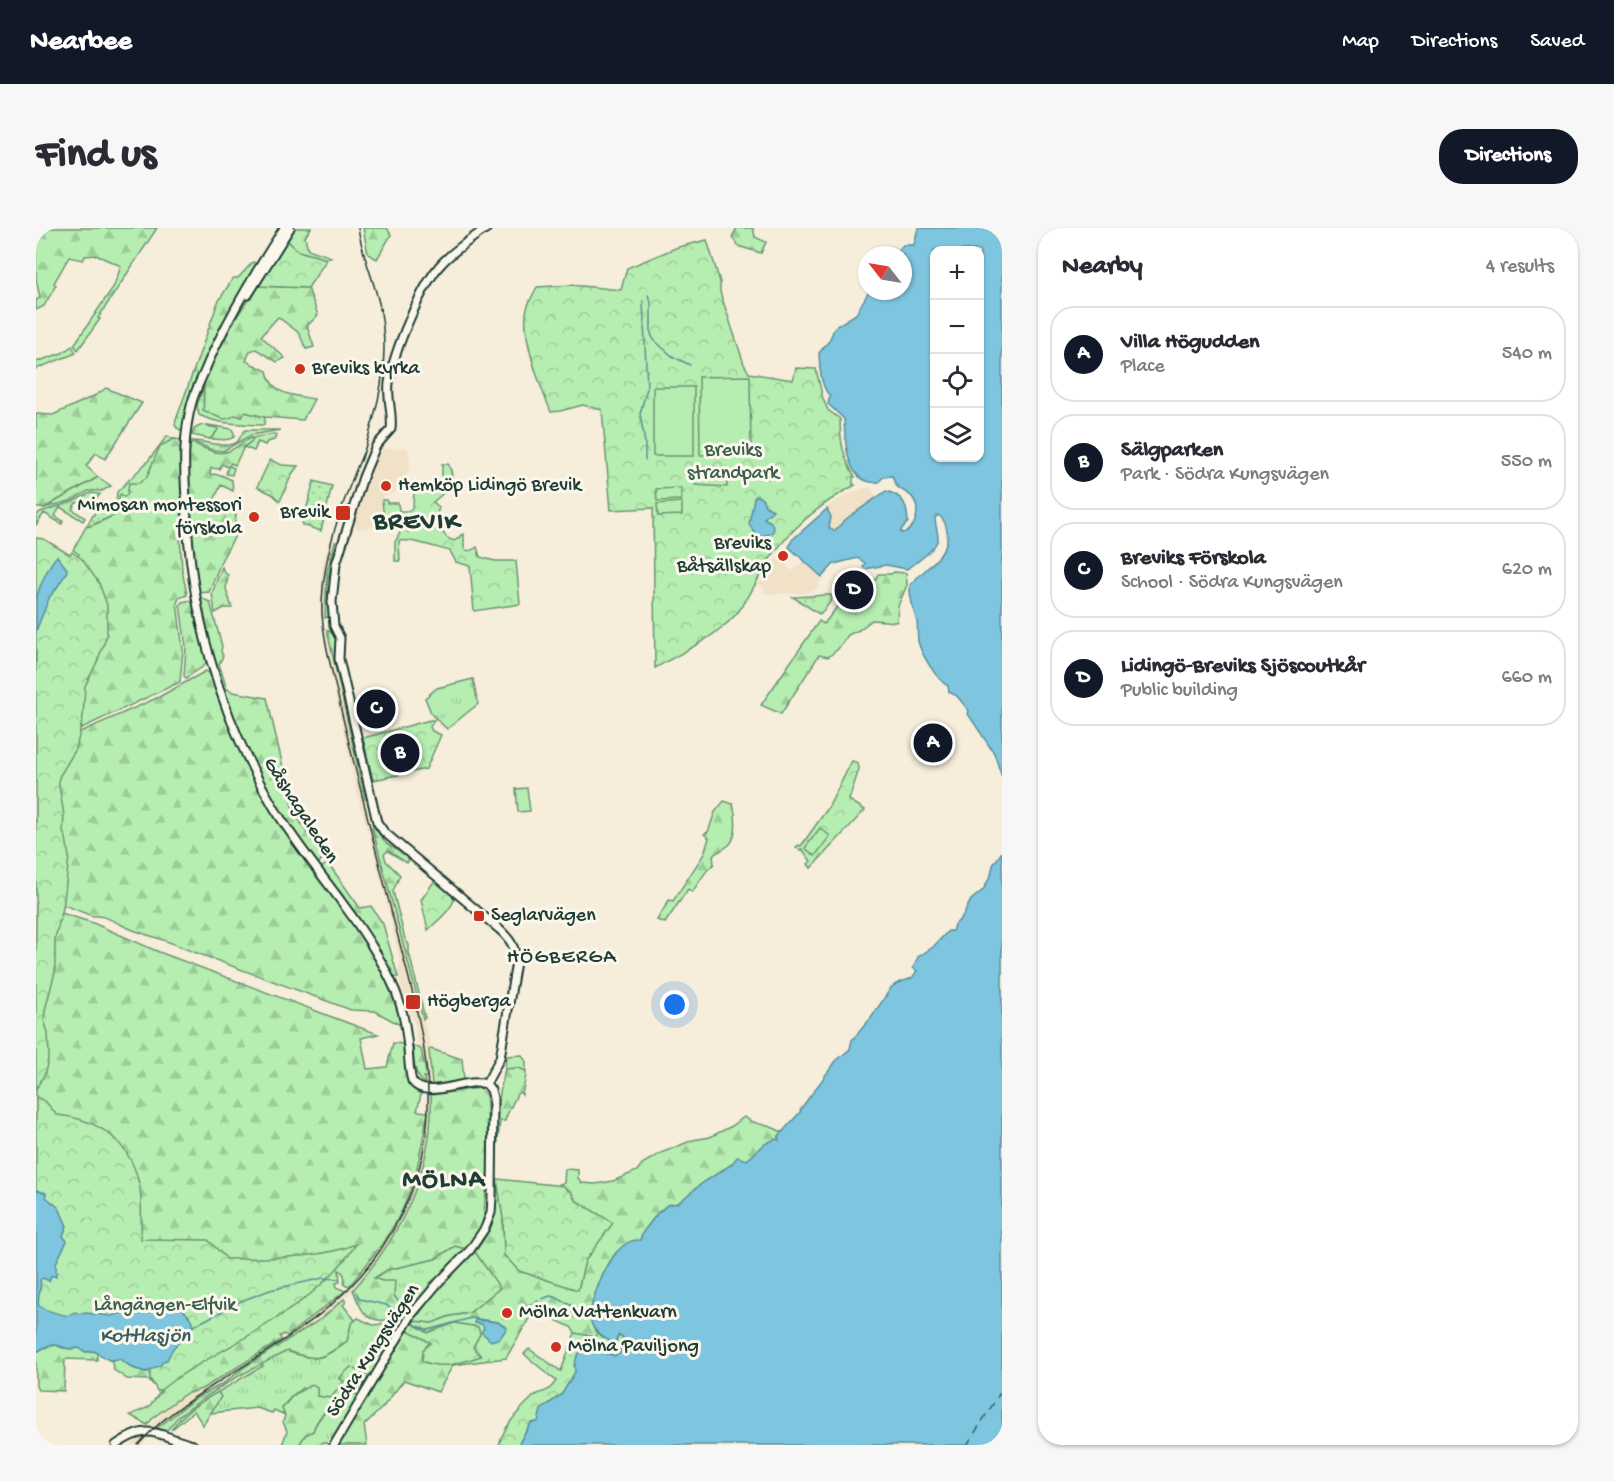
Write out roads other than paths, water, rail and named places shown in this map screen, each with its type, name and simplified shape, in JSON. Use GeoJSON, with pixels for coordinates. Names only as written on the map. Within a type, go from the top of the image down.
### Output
{"type":"FeatureCollection","features":[{"type":"Feature","properties":{"kind":"main road","name":"Gåshagaleden"},"geometry":{"type":"LineString","coordinates":[[284,228],[239,302],[204,371],[192,401],[185,468],[188,544],[198,613],[211,666],[250,764],[290,833],[352,917],[391,980],[403,1017],[411,1077],[415,1085],[427,1090],[476,1082],[486,1084]]}},
{"type":"Feature","properties":{"kind":"main road","name":"Gåshagaleden"},"geometry":{"type":"LineString","coordinates":[[220,338],[290,228]]}},
{"type":"Feature","properties":{"kind":"main road"},"geometry":{"type":"LineString","coordinates":[[486,1084],[500,1058],[516,962],[514,947],[499,929],[384,832],[377,822],[339,659],[340,638],[334,626],[332,588],[338,556],[363,477],[376,446],[391,429],[388,395],[393,363],[400,341],[434,272],[451,254],[487,228]]}},
{"type":"Feature","properties":{"kind":"main road","name":"Södra Kungsvägen"},"geometry":{"type":"LineString","coordinates":[[334,1445],[412,1314],[475,1245],[488,1221],[492,1198],[493,1098],[486,1084]]}},
{"type":"Feature","properties":{"kind":"main road"},"geometry":{"type":"LineString","coordinates":[[116,1445],[134,1433],[142,1431],[193,1445]]}},
{"type":"Feature","properties":{"kind":"water"},"geometry":{"type":"Polygon","coordinates":[[[918,228],[1002,228],[1002,777],[994,753],[968,714],[969,711],[957,696],[949,692],[948,686],[934,673],[918,641],[910,585],[935,561],[945,547],[947,531],[942,518],[938,515],[935,518],[938,538],[934,547],[907,569],[886,565],[865,569],[863,567],[865,563],[858,558],[834,564],[822,577],[789,547],[792,540],[827,509],[831,517],[829,528],[834,531],[846,519],[886,491],[901,499],[907,511],[908,522],[901,533],[906,532],[916,519],[915,502],[910,495],[897,487],[892,476],[883,477],[879,482],[868,481],[854,470],[847,450],[844,419],[828,404],[830,396],[822,382],[819,353],[829,341],[835,327],[856,314],[864,300],[912,300],[912,246],[903,245],[914,245],[918,228]]]}},
{"type":"Feature","properties":{"kind":"water"},"geometry":{"type":"Polygon","coordinates":[[[757,495],[763,500],[765,506],[773,510],[764,518],[771,522],[774,529],[772,533],[761,537],[749,524],[754,498],[757,495]]]}},
{"type":"Feature","properties":{"kind":"water"},"geometry":{"type":"Polygon","coordinates":[[[57,556],[67,569],[66,574],[50,596],[36,631],[37,596],[47,571],[57,556]]]}},
{"type":"Feature","properties":{"kind":"water"},"geometry":{"type":"Polygon","coordinates":[[[1002,852],[1002,1445],[518,1445],[531,1423],[538,1422],[541,1410],[562,1394],[575,1372],[577,1356],[584,1348],[615,1356],[619,1354],[621,1350],[618,1349],[623,1337],[619,1335],[614,1343],[604,1337],[592,1326],[590,1314],[595,1293],[605,1270],[617,1252],[629,1242],[640,1240],[643,1232],[667,1205],[678,1203],[701,1184],[732,1164],[737,1157],[747,1160],[765,1144],[775,1139],[779,1140],[778,1137],[801,1111],[836,1061],[850,1049],[852,1040],[871,1018],[891,988],[912,978],[917,971],[913,968],[918,957],[933,947],[948,931],[953,931],[953,927],[962,917],[971,900],[983,890],[991,875],[993,865],[1002,852]]]}},
{"type":"Feature","properties":{"kind":"water","name":"Kottlasjön"},"geometry":{"type":"Polygon","coordinates":[[[36,1190],[46,1193],[46,1197],[59,1208],[67,1226],[63,1236],[67,1241],[56,1263],[56,1276],[51,1276],[49,1281],[43,1278],[40,1280],[39,1306],[68,1316],[75,1312],[111,1316],[143,1307],[164,1310],[170,1307],[183,1309],[193,1322],[191,1331],[161,1365],[146,1372],[133,1368],[120,1359],[109,1360],[94,1351],[86,1352],[79,1348],[69,1349],[52,1345],[36,1352],[36,1190]]]}},
{"type":"Feature","properties":{"kind":"water"},"geometry":{"type":"Polygon","coordinates":[[[475,1320],[498,1322],[507,1328],[500,1338],[491,1341],[481,1332],[484,1328],[482,1324],[474,1323],[475,1320]]]}},
{"type":"Feature","properties":{"kind":"waterway"},"geometry":{"type":"LineString","coordinates":[[648,295],[651,302],[651,334],[654,340],[672,356],[690,365]]}},
{"type":"Feature","properties":{"kind":"waterway"},"geometry":{"type":"LineString","coordinates":[[643,301],[647,388],[640,414],[645,443],[645,460]]}},
{"type":"Feature","properties":{"kind":"waterway"},"geometry":{"type":"LineString","coordinates":[[192,1327],[241,1301],[270,1290],[323,1278],[339,1279]]}},
{"type":"Feature","properties":{"kind":"waterway"},"geometry":{"type":"LineString","coordinates":[[356,1292],[360,1299],[386,1305],[405,1316]]}},
{"type":"Feature","properties":{"kind":"waterway"},"geometry":{"type":"LineString","coordinates":[[542,1299],[555,1297],[591,1315]]}},
{"type":"Feature","properties":{"kind":"waterway"},"geometry":{"type":"LineString","coordinates":[[519,1309],[538,1301]]}},
{"type":"Feature","properties":{"kind":"waterway"},"geometry":{"type":"LineString","coordinates":[[414,1324],[428,1330],[471,1318],[498,1322]]}},
{"type":"Feature","properties":{"kind":"tram line"},"geometry":{"type":"LineString","coordinates":[[358,228],[379,303],[384,344],[384,364],[378,402],[361,461]]}},
{"type":"Feature","properties":{"kind":"tram line"},"geometry":{"type":"LineString","coordinates":[[138,1445],[154,1428],[180,1407],[280,1343],[345,1292],[381,1249],[405,1206],[420,1165],[427,1124],[428,1084],[423,1043],[415,1002],[330,664],[322,613],[325,572],[334,531],[363,453]]}},
{"type":"Feature","properties":{"kind":"place","name":"Breviks kyrka"},"geometry":{"type":"Point","coordinates":[300,369]}},
{"type":"Feature","properties":{"kind":"place","name":"Hemköp Lidingö Brevik"},"geometry":{"type":"Point","coordinates":[386,486]}},
{"type":"Feature","properties":{"kind":"place","name":"Brevik"},"geometry":{"type":"Point","coordinates":[343,513]}},
{"type":"Feature","properties":{"kind":"place","name":"Mimosan montessori förskola"},"geometry":{"type":"Point","coordinates":[254,517]}},
{"type":"Feature","properties":{"kind":"place","name":"Breviks Båtsällskap"},"geometry":{"type":"Point","coordinates":[783,556]}},
{"type":"Feature","properties":{"kind":"place","name":"Lidingö-Breviks Sjöscoutkår"},"geometry":{"type":"Point","coordinates":[854,590]}},
{"type":"Feature","properties":{"kind":"place","name":"Breviks Förskola"},"geometry":{"type":"Point","coordinates":[376,709]}},
{"type":"Feature","properties":{"kind":"place","name":"Villa Högudden"},"geometry":{"type":"Point","coordinates":[933,743]}},
{"type":"Feature","properties":{"kind":"place","name":"Sälgparken"},"geometry":{"type":"Point","coordinates":[400,753]}},
{"type":"Feature","properties":{"kind":"place","name":"Seglarvägen"},"geometry":{"type":"Point","coordinates":[479,916]}},
{"type":"Feature","properties":{"kind":"place","name":"Högberga"},"geometry":{"type":"Point","coordinates":[413,1002]}},
{"type":"Feature","properties":{"kind":"place","name":"Mölna Vattenkvarn"},"geometry":{"type":"Point","coordinates":[507,1313]}},
{"type":"Feature","properties":{"kind":"place","name":"Mölna Paviljong"},"geometry":{"type":"Point","coordinates":[556,1347]}},
{"type":"Feature","properties":{"kind":"district","name":"BREVIK"},"geometry":{"type":"Point","coordinates":[417,523]}},
{"type":"Feature","properties":{"kind":"district","name":"HÖGBERGA"},"geometry":{"type":"Point","coordinates":[562,958]}},
{"type":"Feature","properties":{"kind":"district","name":"MÖLNA"},"geometry":{"type":"Point","coordinates":[444,1181]}},
{"type":"Feature","properties":{"kind":"park label","name":"Breviks strandpark"},"geometry":{"type":"Point","coordinates":[733,462]}},
{"type":"Feature","properties":{"kind":"park label","name":"Långängen-Elfvik"},"geometry":{"type":"Point","coordinates":[165,1306]}}]}
